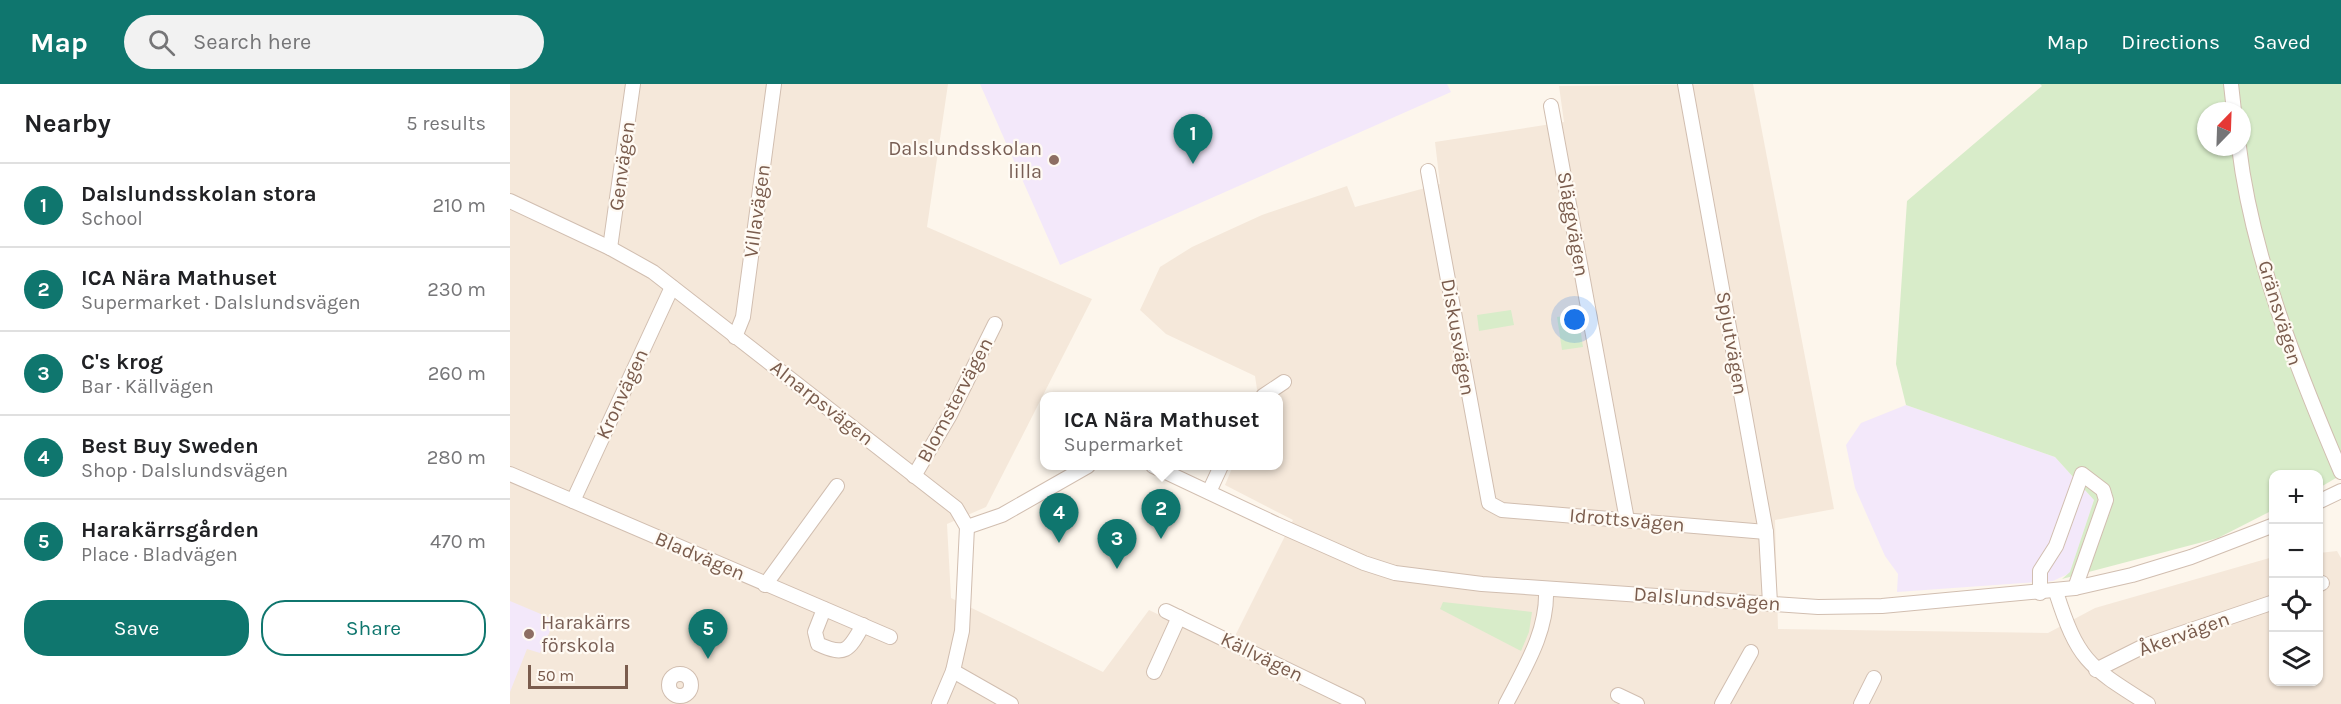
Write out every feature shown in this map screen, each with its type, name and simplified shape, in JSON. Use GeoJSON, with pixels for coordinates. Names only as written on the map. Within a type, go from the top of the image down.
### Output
{"type":"FeatureCollection","features":[{"type":"Feature","properties":{"kind":"street","name":"Genvägen"},"geometry":{"type":"LineString","coordinates":[[610,248],[633,84]]}},
{"type":"Feature","properties":{"kind":"street","name":"Villavägen"},"geometry":{"type":"LineString","coordinates":[[735,337],[743,318],[774,84]]}},
{"type":"Feature","properties":{"kind":"street","name":"Spjutvägen"},"geometry":{"type":"LineString","coordinates":[[1685,84],[1766,532],[1770,603]]}},
{"type":"Feature","properties":{"kind":"street"},"geometry":{"type":"LineString","coordinates":[[2231,84],[2233,102]]}},
{"type":"Feature","properties":{"kind":"street","name":"Släggvägen"},"geometry":{"type":"LineString","coordinates":[[1551,106],[1627,520]]}},
{"type":"Feature","properties":{"kind":"street","name":"Gränsvägen"},"geometry":{"type":"LineString","coordinates":[[2241,156],[2261,249],[2293,359],[2341,472]]}},
{"type":"Feature","properties":{"kind":"street","name":"Diskusvägen"},"geometry":{"type":"LineString","coordinates":[[1428,171],[1489,503]]}},
{"type":"Feature","properties":{"kind":"street","name":"Alnarpsvägen"},"geometry":{"type":"LineString","coordinates":[[510,201],[636,261],[956,508],[967,527]]}},
{"type":"Feature","properties":{"kind":"street","name":"Kronvägen"},"geometry":{"type":"LineString","coordinates":[[573,501],[672,287]]}},
{"type":"Feature","properties":{"kind":"street","name":"Blomstervägen"},"geometry":{"type":"LineString","coordinates":[[914,476],[950,415],[995,324]]}},
{"type":"Feature","properties":{"kind":"street"},"geometry":{"type":"LineString","coordinates":[[1269,392],[1284,382]]}},
{"type":"Feature","properties":{"kind":"street"},"geometry":{"type":"LineString","coordinates":[[939,704],[953,671],[962,631],[967,527],[1002,515],[1079,470]]}},
{"type":"Feature","properties":{"kind":"street","name":"Dalslundsvägen"},"geometry":{"type":"LineString","coordinates":[[1163,470],[1364,563],[1395,573],[1482,585],[1818,607],[1882,606],[2056,592],[2132,575],[2191,557],[2269,527]]}},
{"type":"Feature","properties":{"kind":"street"},"geometry":{"type":"LineString","coordinates":[[1209,492],[1219,470]]}},
{"type":"Feature","properties":{"kind":"street","name":"Bladvägen"},"geometry":{"type":"LineString","coordinates":[[510,474],[890,637]]}},
{"type":"Feature","properties":{"kind":"street"},"geometry":{"type":"LineString","coordinates":[[2040,593],[2040,571],[2056,546],[2082,474],[2103,489],[2106,500],[2075,588]]}},
{"type":"Feature","properties":{"kind":"street"},"geometry":{"type":"LineString","coordinates":[[765,585],[837,486]]}},
{"type":"Feature","properties":{"kind":"street"},"geometry":{"type":"LineString","coordinates":[[2323,500],[2341,491]]}},
{"type":"Feature","properties":{"kind":"street","name":"Idrottsvägen"},"geometry":{"type":"LineString","coordinates":[[1489,503],[1502,510],[1766,532]]}},
{"type":"Feature","properties":{"kind":"street"},"geometry":{"type":"LineString","coordinates":[[1506,704],[1535,646],[1546,607],[1546,589]]}},
{"type":"Feature","properties":{"kind":"street"},"geometry":{"type":"LineString","coordinates":[[2056,592],[2075,643],[2096,670],[2148,704]]}},
{"type":"Feature","properties":{"kind":"street","name":"Åkervägen"},"geometry":{"type":"LineString","coordinates":[[2096,670],[2144,645],[2269,604]]}},
{"type":"Feature","properties":{"kind":"street"},"geometry":{"type":"LineString","coordinates":[[824,609],[815,632],[818,644],[829,649],[842,652],[849,648],[863,625]]}},
{"type":"Feature","properties":{"kind":"street","name":"Källvägen"},"geometry":{"type":"LineString","coordinates":[[1154,672],[1173,614],[1358,704]]}},
{"type":"Feature","properties":{"kind":"street"},"geometry":{"type":"LineString","coordinates":[[1722,704],[1751,652]]}},
{"type":"Feature","properties":{"kind":"street"},"geometry":{"type":"LineString","coordinates":[[953,671],[1011,704]]}},
{"type":"Feature","properties":{"kind":"street"},"geometry":{"type":"LineString","coordinates":[[1861,704],[1874,678]]}},
{"type":"Feature","properties":{"kind":"street"},"geometry":{"type":"LineString","coordinates":[[1618,695],[1637,704]]}},
{"type":"Feature","properties":{"kind":"shaded area"},"geometry":{"type":"Polygon","coordinates":[[[510,84],[948,84],[927,227],[1092,299],[1045,392],[1040,392],[1040,401],[986,507],[947,524],[951,598],[1103,672],[1149,610],[1229,648],[1293,520],[1225,485],[1231,470],[1283,470],[1283,392],[1257,392],[1255,376],[1166,334],[1140,310],[1160,267],[1192,247],[1262,215],[1347,186],[1355,207],[1440,184],[1435,142],[1564,122],[1559,86],[1753,84],[1834,509],[1775,520],[1778,629],[2048,633],[2095,608],[2269,558],[2269,686],[2323,686],[2323,553],[2337,551],[2341,558],[2341,704],[510,704],[510,84]]]}},
{"type":"Feature","properties":{"kind":"shaded area"},"geometry":{"type":"Polygon","coordinates":[[[980,84],[1447,84],[1451,92],[1060,265],[980,84]]]}},
{"type":"Feature","properties":{"kind":"shaded area"},"geometry":{"type":"Polygon","coordinates":[[[1906,405],[2055,457],[2094,500],[2070,573],[2053,581],[1897,592],[1898,574],[1885,556],[1855,488],[1846,445],[1861,423],[1906,405]]]}},
{"type":"Feature","properties":{"kind":"shaded area","name":"Harakärrs förskola"},"geometry":{"type":"Polygon","coordinates":[[[510,601],[555,620],[540,653],[527,649],[510,692],[510,601]]]}},
{"type":"Feature","properties":{"kind":"green space"},"geometry":{"type":"Polygon","coordinates":[[[2040,84],[2341,84],[2341,475],[2323,486],[2323,470],[2269,470],[2269,512],[2218,538],[2062,579],[2070,572],[2094,500],[2055,457],[1906,405],[1896,364],[1907,201],[2042,86],[2040,84]]]}},
{"type":"Feature","properties":{"kind":"green space"},"geometry":{"type":"Polygon","coordinates":[[[1511,310],[1514,325],[1479,331],[1477,315],[1511,310]]]}},
{"type":"Feature","properties":{"kind":"green space"},"geometry":{"type":"Polygon","coordinates":[[[1578,314],[1583,347],[1562,350],[1557,317],[1578,314]]]}},
{"type":"Feature","properties":{"kind":"green space"},"geometry":{"type":"Polygon","coordinates":[[[1443,602],[1532,612],[1529,632],[1521,651],[1440,609],[1443,602]]]}},
{"type":"Feature","properties":{"kind":"place","name":"Dalslundsskolan lilla"},"geometry":{"type":"Point","coordinates":[1054,160]}},
{"type":"Feature","properties":{"kind":"place","name":"Dalslundsskolan stora"},"geometry":{"type":"Point","coordinates":[1193,164]}},
{"type":"Feature","properties":{"kind":"place","name":"ICA Nära Mathuset"},"geometry":{"type":"Point","coordinates":[1161,539]}},
{"type":"Feature","properties":{"kind":"place","name":"Best Buy Sweden"},"geometry":{"type":"Point","coordinates":[1059,543]}},
{"type":"Feature","properties":{"kind":"place","name":"C's krog"},"geometry":{"type":"Point","coordinates":[1117,569]}},
{"type":"Feature","properties":{"kind":"place","name":"Harakärrs förskola"},"geometry":{"type":"Point","coordinates":[529,634]}},
{"type":"Feature","properties":{"kind":"place","name":"Harakärrsgården"},"geometry":{"type":"Point","coordinates":[708,659]}}]}
